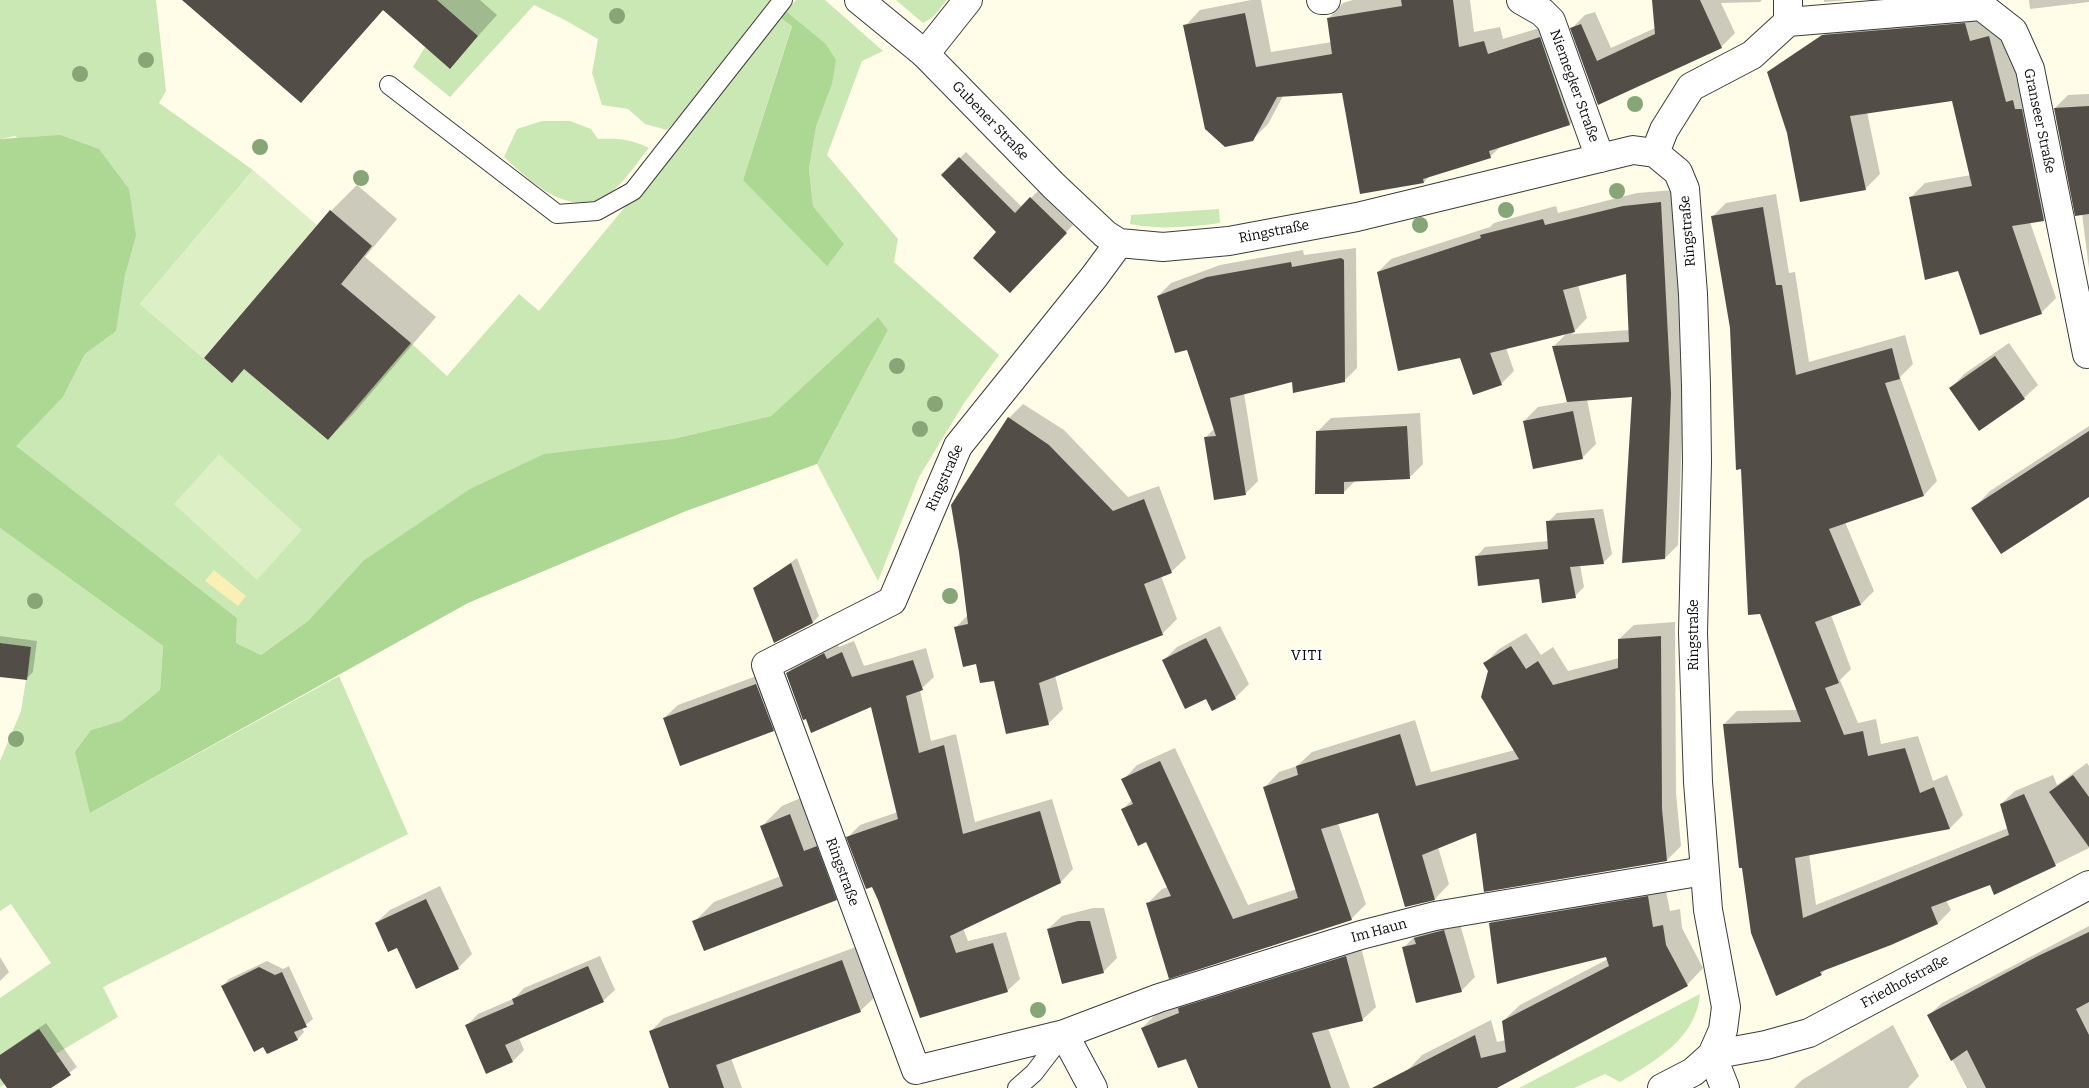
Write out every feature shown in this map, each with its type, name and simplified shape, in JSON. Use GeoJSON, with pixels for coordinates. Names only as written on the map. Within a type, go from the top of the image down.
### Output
{"type":"FeatureCollection","features":[{"type":"Feature","properties":{"kind":"street","name":"Gubener Straße"},"geometry":{"type":"LineString","coordinates":[[859,0],[925,54],[1054,186],[1105,234],[1119,243]]}},
{"type":"Feature","properties":{"kind":"street"},"geometry":{"type":"LineString","coordinates":[[925,54],[968,0]]}},
{"type":"Feature","properties":{"kind":"street"},"geometry":{"type":"LineString","coordinates":[[1321,0],[1326,0]]}},
{"type":"Feature","properties":{"kind":"street","name":"Niemegker Straße"},"geometry":{"type":"LineString","coordinates":[[1521,0],[1542,12],[1551,21],[1600,158]]}},
{"type":"Feature","properties":{"kind":"street","name":"Granseer Straße"},"geometry":{"type":"LineString","coordinates":[[1788,11],[1981,6],[2013,31],[2030,69],[2087,354]]}},
{"type":"Feature","properties":{"kind":"street"},"geometry":{"type":"LineString","coordinates":[[1655,153],[1664,130],[1691,87],[1752,55],[1788,11]]}},
{"type":"Feature","properties":{"kind":"street","name":"Ringstraße"},"geometry":{"type":"LineString","coordinates":[[1064,1034],[910,1079],[766,666],[892,601],[958,446],[1119,243],[1163,247],[1229,241],[1357,217],[1633,150],[1655,153],[1678,172],[1685,189],[1693,294],[1697,462],[1694,700],[1704,871],[1713,942],[1726,1007],[1723,1030],[1712,1055],[1698,1068],[1662,1088]]}},
{"type":"Feature","properties":{"kind":"street","name":"Im Haun"},"geometry":{"type":"LineString","coordinates":[[1064,1034],[1159,998],[1361,935],[1435,916],[1704,871]]}},
{"type":"Feature","properties":{"kind":"street","name":"Friedhofstraße"},"geometry":{"type":"LineString","coordinates":[[1712,1055],[1766,1045],[1809,1033],[2089,885]]}},
{"type":"Feature","properties":{"kind":"street"},"geometry":{"type":"LineString","coordinates":[[1064,1034],[1093,1088]]}},
{"type":"Feature","properties":{"kind":"street"},"geometry":{"type":"LineString","coordinates":[[1712,1055],[1725,1088]]}},
{"type":"Feature","properties":{"kind":"lane"},"geometry":{"type":"LineString","coordinates":[[389,85],[557,214],[597,211],[633,191],[783,0]]}},
{"type":"Feature","properties":{"kind":"lane"},"geometry":{"type":"LineString","coordinates":[[1016,1088],[1034,1074],[1064,1034]]}},
{"type":"Feature","properties":{"kind":"green space"},"geometry":{"type":"Polygon","coordinates":[[[0,0],[156,0],[166,91],[159,103],[253,170],[140,304],[232,382],[244,369],[328,440],[411,343],[447,376],[519,294],[539,311],[781,18],[792,25],[743,180],[844,244],[813,206],[809,169],[816,127],[832,84],[825,43],[786,11],[796,0],[825,0],[883,51],[862,61],[827,155],[898,239],[894,262],[999,355],[964,403],[919,477],[878,581],[817,464],[888,330],[878,317],[771,416],[673,439],[363,561],[308,621],[261,655],[236,643],[237,618],[15,446],[63,397],[85,354],[116,330],[125,276],[136,236],[15,136],[0,139],[0,0]]]}},
{"type":"Feature","properties":{"kind":"green space"},"geometry":{"type":"Polygon","coordinates":[[[437,0],[780,0],[779,6],[667,130],[645,124],[628,109],[602,105],[592,73],[598,39],[534,5],[450,97],[413,67],[425,47],[450,68],[478,36],[437,0]]]}},
{"type":"Feature","properties":{"kind":"green space"},"geometry":{"type":"Polygon","coordinates":[[[896,0],[947,0],[933,17],[923,23],[896,0]]]}},
{"type":"Feature","properties":{"kind":"green space"},"geometry":{"type":"Polygon","coordinates":[[[786,11],[825,43],[836,60],[832,84],[816,127],[809,169],[813,206],[844,244],[827,266],[743,180],[792,26],[781,18],[786,11]]]}},
{"type":"Feature","properties":{"kind":"green space"},"geometry":{"type":"Polygon","coordinates":[[[542,121],[570,121],[591,129],[598,139],[624,140],[649,148],[626,178],[611,192],[596,200],[582,203],[567,201],[539,187],[504,157],[517,129],[542,121]]]}},
{"type":"Feature","properties":{"kind":"green space"},"geometry":{"type":"Polygon","coordinates":[[[60,135],[99,149],[129,189],[136,236],[125,276],[116,331],[85,354],[63,397],[16,446],[237,618],[236,643],[261,655],[308,621],[363,561],[470,489],[544,454],[673,439],[771,416],[878,317],[888,330],[817,464],[686,511],[468,603],[90,813],[75,752],[91,730],[121,721],[160,690],[163,646],[0,528],[0,139],[60,135]]]}},
{"type":"Feature","properties":{"kind":"green space"},"geometry":{"type":"Polygon","coordinates":[[[253,170],[317,225],[204,358],[140,304],[253,170]]]}},
{"type":"Feature","properties":{"kind":"green space"},"geometry":{"type":"Polygon","coordinates":[[[1219,209],[1220,223],[1186,227],[1130,224],[1131,215],[1219,209]]]}},
{"type":"Feature","properties":{"kind":"green space"},"geometry":{"type":"Polygon","coordinates":[[[219,454],[302,530],[257,580],[174,504],[219,454]]]}},
{"type":"Feature","properties":{"kind":"green space"},"geometry":{"type":"Polygon","coordinates":[[[0,528],[163,646],[160,690],[121,721],[91,730],[90,813],[339,676],[408,834],[103,987],[118,1017],[0,1087],[0,998],[51,963],[11,904],[0,911],[0,761],[21,711],[31,648],[0,643],[0,528]]]}},
{"type":"Feature","properties":{"kind":"green space"},"geometry":{"type":"Polygon","coordinates":[[[1700,994],[1697,1010],[1691,1024],[1672,1047],[1647,1066],[1620,1082],[1605,1074],[1574,1088],[1519,1088],[1700,994]]]}},
{"type":"Feature","properties":{"kind":"sand"},"geometry":{"type":"Polygon","coordinates":[[[214,570],[246,596],[238,606],[205,581],[214,570]]]}},
{"type":"Feature","properties":{"kind":"building"},"geometry":{"type":"Polygon","coordinates":[[[182,0],[437,0],[478,36],[450,69],[383,10],[301,103],[182,0]]]}},
{"type":"Feature","properties":{"kind":"building"},"geometry":{"type":"Polygon","coordinates":[[[1401,0],[1453,0],[1459,47],[1484,41],[1488,54],[1540,37],[1570,125],[1489,151],[1491,158],[1423,179],[1424,183],[1360,194],[1342,93],[1277,97],[1253,141],[1225,147],[1205,129],[1183,25],[1245,13],[1256,67],[1332,54],[1327,18],[1402,6],[1401,0]]]}},
{"type":"Feature","properties":{"kind":"building"},"geometry":{"type":"Polygon","coordinates":[[[1652,0],[1700,0],[1722,48],[1598,105],[1570,28],[1581,24],[1597,61],[1655,34],[1652,0]]]}},
{"type":"Feature","properties":{"kind":"building"},"geometry":{"type":"Polygon","coordinates":[[[1965,23],[1970,41],[1989,36],[2006,102],[2013,100],[2015,109],[2022,109],[2044,221],[2012,226],[2042,314],[1980,335],[1958,271],[1925,280],[1909,197],[1972,186],[1952,101],[1850,116],[1866,190],[1800,202],[1787,133],[1767,72],[1822,35],[1965,23]]]}},
{"type":"Feature","properties":{"kind":"building"},"geometry":{"type":"Polygon","coordinates":[[[2089,106],[2089,214],[2075,216],[2054,108],[2089,106]]]}},
{"type":"Feature","properties":{"kind":"building"},"geometry":{"type":"Polygon","coordinates":[[[959,157],[1015,213],[1030,197],[1067,233],[1010,293],[973,258],[996,232],[941,175],[959,157]]]}},
{"type":"Feature","properties":{"kind":"building"},"geometry":{"type":"Polygon","coordinates":[[[1661,202],[1671,394],[1665,559],[1622,563],[1632,397],[1567,402],[1552,346],[1629,342],[1626,274],[1563,290],[1575,332],[1490,353],[1502,385],[1473,395],[1460,358],[1398,371],[1377,272],[1481,238],[1480,235],[1543,219],[1545,225],[1623,206],[1661,202]]]}},
{"type":"Feature","properties":{"kind":"building"},"geometry":{"type":"Polygon","coordinates":[[[1763,207],[1776,285],[1782,285],[1796,375],[1892,348],[1900,379],[1885,383],[1924,496],[1829,529],[1861,605],[1815,622],[1839,683],[1825,688],[1844,735],[1863,731],[1868,756],[1905,748],[1920,793],[1934,787],[1950,829],[1795,858],[1803,918],[2009,835],[2000,804],[2024,794],[2056,866],[1994,895],[1990,885],[1931,907],[1938,924],[1891,945],[1820,972],[1822,975],[1776,996],[1751,933],[1742,868],[1739,868],[1723,724],[1801,722],[1760,614],[1748,615],[1741,469],[1736,470],[1730,328],[1711,216],[1763,207]]]}},
{"type":"Feature","properties":{"kind":"building"},"geometry":{"type":"Polygon","coordinates":[[[330,210],[372,246],[341,284],[411,343],[328,440],[244,369],[232,383],[204,358],[330,210]]]}},
{"type":"Feature","properties":{"kind":"building"},"geometry":{"type":"Polygon","coordinates":[[[1341,258],[1344,260],[1345,382],[1293,393],[1292,382],[1230,398],[1246,495],[1214,500],[1204,437],[1216,436],[1187,350],[1175,353],[1157,296],[1207,277],[1291,262],[1292,267],[1341,258]]]}},
{"type":"Feature","properties":{"kind":"building"},"geometry":{"type":"Polygon","coordinates":[[[1995,356],[2025,399],[1979,431],[1949,388],[1995,356]]]}},
{"type":"Feature","properties":{"kind":"building"},"geometry":{"type":"Polygon","coordinates":[[[1573,411],[1583,459],[1533,469],[1523,421],[1573,411]]]}},
{"type":"Feature","properties":{"kind":"building"},"geometry":{"type":"Polygon","coordinates":[[[1008,417],[1049,445],[1113,511],[1144,499],[1172,573],[1144,584],[1163,635],[1039,683],[1049,725],[1006,734],[994,681],[980,683],[976,664],[963,667],[954,627],[968,624],[951,505],[1008,417]]]}},
{"type":"Feature","properties":{"kind":"building"},"geometry":{"type":"Polygon","coordinates":[[[1407,426],[1410,479],[1344,482],[1344,494],[1315,494],[1316,431],[1407,426]]]}},
{"type":"Feature","properties":{"kind":"building"},"geometry":{"type":"Polygon","coordinates":[[[2089,431],[2089,497],[2001,554],[1971,508],[2089,431]]]}},
{"type":"Feature","properties":{"kind":"building"},"geometry":{"type":"Polygon","coordinates":[[[1594,518],[1604,564],[1570,567],[1576,598],[1542,603],[1539,579],[1478,586],[1475,556],[1548,549],[1546,521],[1594,518]]]}},
{"type":"Feature","properties":{"kind":"building"},"geometry":{"type":"Polygon","coordinates":[[[791,563],[813,623],[774,643],[753,588],[791,563]]]}},
{"type":"Feature","properties":{"kind":"building"},"geometry":{"type":"Polygon","coordinates":[[[1661,636],[1662,809],[1667,861],[1484,892],[1476,833],[1422,855],[1435,900],[1405,907],[1378,813],[1321,829],[1352,920],[1169,979],[1146,903],[1171,896],[1146,842],[1138,846],[1121,809],[1133,804],[1121,779],[1160,761],[1233,919],[1298,898],[1263,787],[1298,775],[1296,766],[1400,734],[1416,786],[1519,759],[1481,697],[1488,671],[1483,663],[1511,646],[1526,669],[1538,661],[1553,685],[1618,668],[1618,639],[1661,636]]]}},
{"type":"Feature","properties":{"kind":"building"},"geometry":{"type":"Polygon","coordinates":[[[1206,638],[1236,699],[1212,711],[1206,699],[1185,709],[1162,660],[1206,638]]]}},
{"type":"Feature","properties":{"kind":"building"},"geometry":{"type":"Polygon","coordinates":[[[0,643],[31,647],[27,680],[0,677],[0,643]]]}},
{"type":"Feature","properties":{"kind":"building"},"geometry":{"type":"Polygon","coordinates":[[[842,652],[852,677],[913,660],[923,690],[906,696],[919,753],[944,745],[963,834],[1040,811],[1061,883],[950,936],[956,953],[993,943],[1008,992],[920,1018],[878,900],[872,887],[866,889],[846,837],[898,819],[871,707],[811,733],[806,719],[803,720],[786,673],[824,653],[827,659],[842,652]]]}},
{"type":"Feature","properties":{"kind":"building"},"geometry":{"type":"Polygon","coordinates":[[[756,684],[774,731],[680,766],[663,718],[756,684]]]}},
{"type":"Feature","properties":{"kind":"building"},"geometry":{"type":"Polygon","coordinates":[[[2073,775],[2089,797],[2089,847],[2049,792],[2073,775]]]}},
{"type":"Feature","properties":{"kind":"building"},"geometry":{"type":"Polygon","coordinates":[[[790,814],[804,851],[817,846],[837,900],[704,951],[692,921],[783,886],[760,826],[790,814]]]}},
{"type":"Feature","properties":{"kind":"building"},"geometry":{"type":"Polygon","coordinates":[[[1648,896],[1653,927],[1663,925],[1666,945],[1688,986],[1497,1088],[1372,1088],[1475,1035],[1481,1058],[1506,1052],[1502,1021],[1609,966],[1606,957],[1497,984],[1489,923],[1648,896]]]}},
{"type":"Feature","properties":{"kind":"building"},"geometry":{"type":"Polygon","coordinates":[[[426,899],[459,969],[416,989],[397,948],[388,952],[375,923],[426,899]]]}},
{"type":"Feature","properties":{"kind":"building"},"geometry":{"type":"Polygon","coordinates":[[[1078,921],[1090,921],[1104,973],[1062,984],[1047,929],[1078,921]]]}},
{"type":"Feature","properties":{"kind":"building"},"geometry":{"type":"Polygon","coordinates":[[[1444,930],[1462,992],[1416,1003],[1402,947],[1416,944],[1414,938],[1444,930]]]}},
{"type":"Feature","properties":{"kind":"building"},"geometry":{"type":"Polygon","coordinates":[[[2089,932],[2089,1002],[2076,1009],[2089,1035],[2089,1088],[1986,1088],[1967,1050],[1951,1061],[1927,1015],[2038,956],[2089,932]]]}},
{"type":"Feature","properties":{"kind":"building"},"geometry":{"type":"Polygon","coordinates":[[[1346,956],[1363,1021],[1312,1033],[1331,1088],[1198,1088],[1186,1059],[1158,1068],[1141,1028],[1179,1013],[1178,1008],[1346,956]]]}},
{"type":"Feature","properties":{"kind":"building"},"geometry":{"type":"Polygon","coordinates":[[[842,960],[861,1012],[716,1065],[724,1088],[669,1088],[649,1031],[842,960]]]}},
{"type":"Feature","properties":{"kind":"building"},"geometry":{"type":"Polygon","coordinates":[[[588,966],[604,1002],[505,1045],[513,1062],[486,1074],[465,1025],[514,1004],[512,999],[588,966]]]}},
{"type":"Feature","properties":{"kind":"building"},"geometry":{"type":"Polygon","coordinates":[[[259,967],[275,975],[282,972],[307,1027],[294,1032],[298,1040],[267,1054],[263,1047],[254,1052],[221,986],[259,967]]]}},
{"type":"Feature","properties":{"kind":"building"},"geometry":{"type":"Polygon","coordinates":[[[39,1029],[71,1075],[51,1088],[7,1088],[0,1078],[0,1055],[39,1029]]]}},
{"type":"Feature","properties":{"kind":"district","name":"VITI"},"geometry":{"type":"Point","coordinates":[1307,656]}}]}
